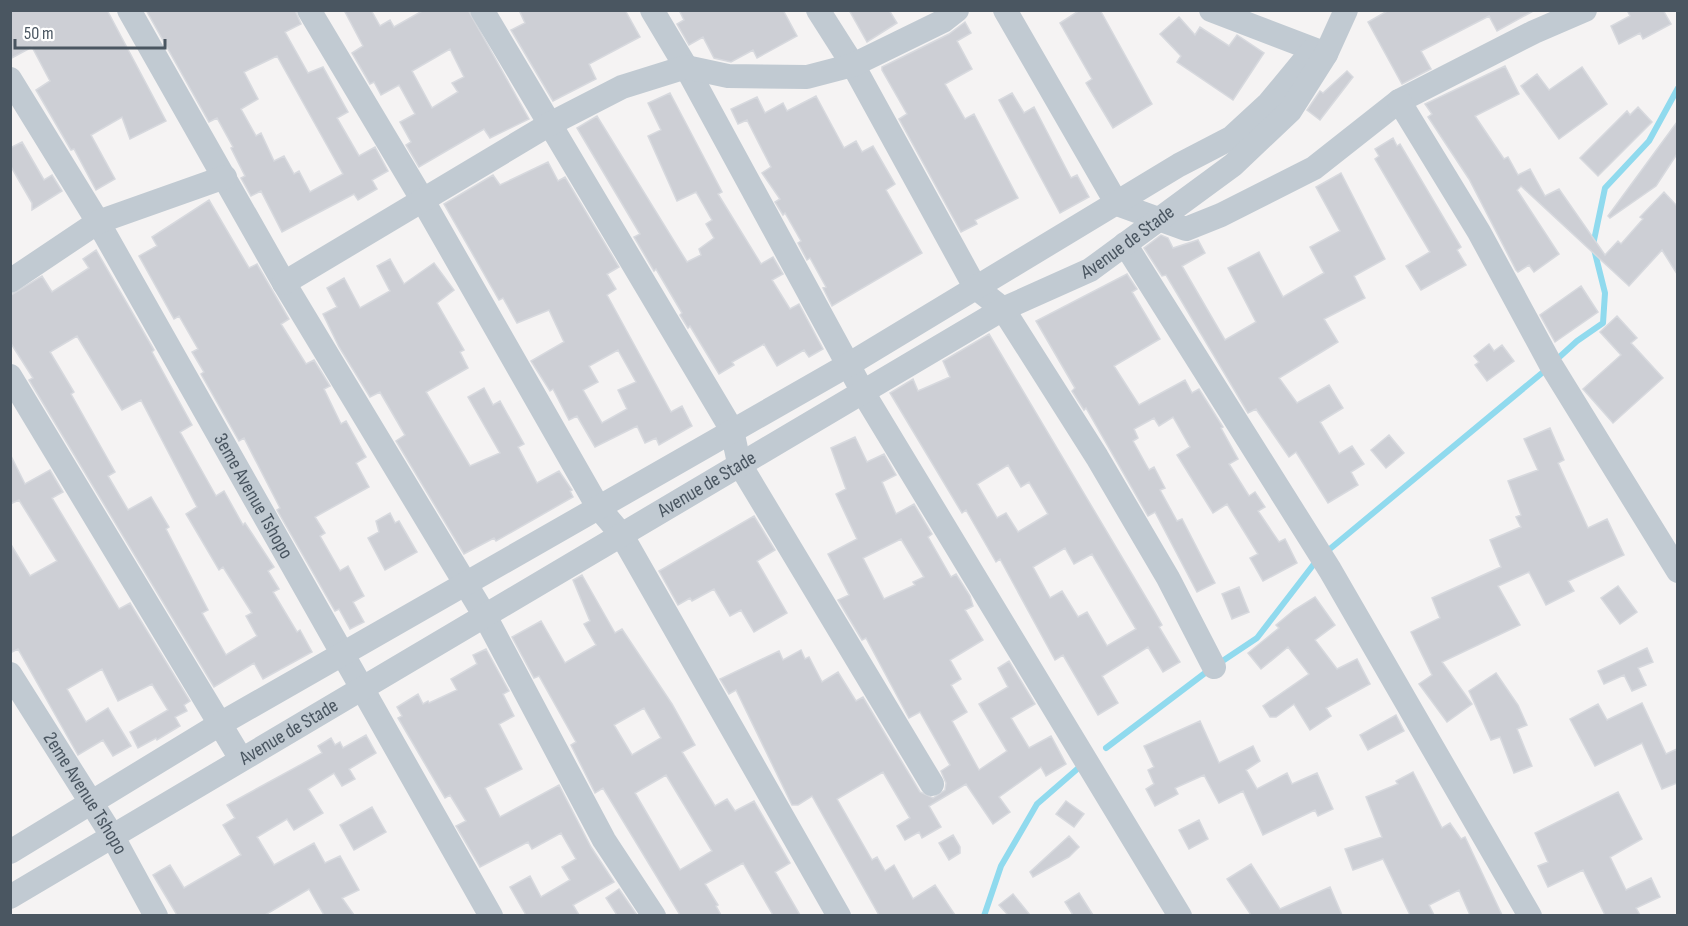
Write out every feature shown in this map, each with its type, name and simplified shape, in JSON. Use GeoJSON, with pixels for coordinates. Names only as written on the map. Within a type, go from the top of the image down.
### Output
{"type":"FeatureCollection","features":[{"type":"Feature","properties":{"kind":"street"},"geometry":{"type":"LineString","coordinates":[[129,10],[284,283],[485,616],[604,840],[654,915]]}},
{"type":"Feature","properties":{"kind":"street"},"geometry":{"type":"LineString","coordinates":[[309,10],[422,199],[598,507],[621,534],[839,915]]}},
{"type":"Feature","properties":{"kind":"street"},"geometry":{"type":"LineString","coordinates":[[482,10],[732,430],[739,463],[932,784]]}},
{"type":"Feature","properties":{"kind":"street"},"geometry":{"type":"LineString","coordinates":[[652,10],[686,67],[864,394],[1180,915]]}},
{"type":"Feature","properties":{"kind":"street"},"geometry":{"type":"LineString","coordinates":[[818,10],[853,65],[975,286],[1003,309],[1150,548],[1214,667]]}},
{"type":"Feature","properties":{"kind":"street"},"geometry":{"type":"LineString","coordinates":[[284,283],[550,124],[622,87],[686,67],[728,76],[807,77],[853,65],[944,21],[957,10]]}},
{"type":"Feature","properties":{"kind":"street"},"geometry":{"type":"LineString","coordinates":[[1005,10],[1117,204],[1186,229],[1221,215],[1314,168],[1399,101],[1534,32],[1585,10]]}},
{"type":"Feature","properties":{"kind":"street"},"geometry":{"type":"LineString","coordinates":[[1211,10],[1319,52]]}},
{"type":"Feature","properties":{"kind":"street"},"geometry":{"type":"LineString","coordinates":[[10,852],[220,724],[343,656],[848,365],[975,286],[1117,204],[1179,165],[1231,138],[1319,52],[1331,10]]}},
{"type":"Feature","properties":{"kind":"street","name":"Avenue de Stade"},"geometry":{"type":"LineString","coordinates":[[10,897],[739,463],[864,394],[1003,309],[1090,270],[1233,165],[1290,111],[1319,52],[1346,10]]}},
{"type":"Feature","properties":{"kind":"street","name":"3eme Avenue Tshopo"},"geometry":{"type":"LineString","coordinates":[[10,79],[98,222],[491,915]]}},
{"type":"Feature","properties":{"kind":"street"},"geometry":{"type":"LineString","coordinates":[[1399,101],[1479,232],[1551,365],[1677,570]]}},
{"type":"Feature","properties":{"kind":"street"},"geometry":{"type":"LineString","coordinates":[[10,281],[98,222],[225,177]]}},
{"type":"Feature","properties":{"kind":"street"},"geometry":{"type":"LineString","coordinates":[[1125,243],[1330,570],[1530,915]]}},
{"type":"Feature","properties":{"kind":"street"},"geometry":{"type":"LineString","coordinates":[[10,376],[241,759]]}},
{"type":"Feature","properties":{"kind":"street","name":"2eme Avenue Tshopo"},"geometry":{"type":"LineString","coordinates":[[10,674],[112,837],[156,915]]}},
{"type":"Feature","properties":{"kind":"building"},"geometry":{"type":"Polygon","coordinates":[[[10,10],[107,10],[166,121],[130,139],[122,117],[91,135],[115,179],[96,190],[74,149],[71,150],[36,90],[50,81],[32,47],[10,59],[10,10]]]}},
{"type":"Feature","properties":{"kind":"building"},"geometry":{"type":"Polygon","coordinates":[[[146,10],[295,10],[301,24],[285,32],[308,73],[323,67],[348,112],[337,118],[359,156],[375,147],[388,171],[372,180],[377,189],[358,200],[354,194],[282,232],[261,191],[251,196],[241,178],[245,176],[231,148],[233,147],[217,118],[209,122],[146,10]],[[277,56],[244,72],[258,99],[241,109],[256,136],[261,133],[274,161],[284,156],[294,174],[299,171],[310,192],[343,174],[277,56]]]}},
{"type":"Feature","properties":{"kind":"building"},"geometry":{"type":"Polygon","coordinates":[[[344,10],[371,10],[380,26],[390,20],[394,27],[424,10],[468,10],[529,119],[490,138],[484,129],[419,167],[406,145],[411,142],[400,122],[415,114],[399,85],[381,95],[374,82],[370,84],[352,53],[363,46],[344,10]],[[450,49],[412,71],[432,108],[458,92],[452,83],[464,77],[450,49]]]}},
{"type":"Feature","properties":{"kind":"building"},"geometry":{"type":"Polygon","coordinates":[[[519,10],[625,10],[640,37],[589,64],[596,79],[553,101],[511,30],[525,23],[519,10]]]}},
{"type":"Feature","properties":{"kind":"building"},"geometry":{"type":"Polygon","coordinates":[[[679,10],[783,10],[797,36],[757,58],[753,50],[731,62],[714,58],[703,37],[689,45],[677,24],[684,20],[679,10]]]}},
{"type":"Feature","properties":{"kind":"building"},"geometry":{"type":"Polygon","coordinates":[[[849,10],[889,10],[897,23],[867,42],[849,10]]]}},
{"type":"Feature","properties":{"kind":"building"},"geometry":{"type":"Polygon","coordinates":[[[1080,10],[1100,10],[1152,104],[1113,128],[1086,83],[1092,79],[1060,23],[1080,10]]]}},
{"type":"Feature","properties":{"kind":"building"},"geometry":{"type":"Polygon","coordinates":[[[1389,10],[1535,10],[1497,31],[1489,16],[1421,51],[1431,69],[1402,84],[1368,22],[1389,10]]]}},
{"type":"Feature","properties":{"kind":"building"},"geometry":{"type":"Polygon","coordinates":[[[1627,10],[1663,10],[1671,24],[1643,39],[1640,33],[1619,44],[1611,26],[1630,16],[1627,10]]]}},
{"type":"Feature","properties":{"kind":"building"},"geometry":{"type":"Polygon","coordinates":[[[1179,17],[1195,35],[1200,27],[1229,46],[1237,35],[1264,53],[1233,100],[1177,62],[1181,56],[1160,34],[1179,17]]]}},
{"type":"Feature","properties":{"kind":"building"},"geometry":{"type":"Polygon","coordinates":[[[965,22],[971,33],[957,41],[972,69],[945,84],[965,119],[974,114],[1018,198],[975,220],[977,224],[961,232],[899,119],[907,114],[882,67],[949,34],[965,22]]]}},
{"type":"Feature","properties":{"kind":"building"},"geometry":{"type":"Polygon","coordinates":[[[1505,66],[1519,94],[1475,116],[1504,159],[1508,157],[1518,175],[1530,169],[1545,196],[1559,189],[1605,255],[1618,241],[1621,244],[1643,219],[1640,217],[1664,192],[1677,206],[1677,274],[1662,250],[1629,286],[1521,186],[1517,190],[1559,254],[1534,272],[1529,265],[1518,272],[1516,270],[1469,179],[1428,117],[1432,114],[1425,104],[1505,66]]]}},
{"type":"Feature","properties":{"kind":"building"},"geometry":{"type":"Polygon","coordinates":[[[1582,67],[1607,104],[1559,139],[1521,86],[1537,74],[1549,90],[1582,67]]]}},
{"type":"Feature","properties":{"kind":"building"},"geometry":{"type":"Polygon","coordinates":[[[1347,71],[1353,77],[1320,120],[1307,110],[1320,91],[1323,93],[1347,71]]]}},
{"type":"Feature","properties":{"kind":"building"},"geometry":{"type":"Polygon","coordinates":[[[670,93],[722,192],[718,194],[761,264],[773,257],[783,274],[772,280],[790,309],[799,304],[823,349],[809,357],[804,350],[777,366],[764,344],[732,362],[734,365],[719,374],[690,326],[688,328],[680,315],[682,313],[656,269],[654,271],[634,237],[640,234],[577,128],[597,116],[687,262],[701,255],[699,249],[714,238],[706,224],[712,220],[696,192],[677,201],[648,136],[661,130],[648,103],[670,93]]]}},
{"type":"Feature","properties":{"kind":"building"},"geometry":{"type":"Polygon","coordinates":[[[1012,93],[1024,113],[1034,107],[1071,178],[1077,175],[1089,197],[1060,213],[999,100],[1012,93]]]}},
{"type":"Feature","properties":{"kind":"building"},"geometry":{"type":"Polygon","coordinates":[[[816,96],[844,148],[856,141],[862,152],[873,146],[895,184],[886,190],[922,253],[832,306],[823,288],[826,287],[810,258],[807,260],[798,243],[801,241],[785,213],[783,215],[775,202],[780,199],[762,173],[771,167],[747,120],[738,124],[731,109],[757,97],[765,113],[783,103],[787,111],[816,96]]]}},
{"type":"Feature","properties":{"kind":"building"},"geometry":{"type":"Polygon","coordinates":[[[1638,107],[1652,122],[1598,176],[1580,158],[1627,111],[1630,115],[1638,107]]]}},
{"type":"Feature","properties":{"kind":"building"},"geometry":{"type":"Polygon","coordinates":[[[1677,122],[1677,154],[1656,186],[1610,218],[1608,216],[1677,122]]]}},
{"type":"Feature","properties":{"kind":"building"},"geometry":{"type":"Polygon","coordinates":[[[1393,138],[1397,146],[1400,144],[1461,247],[1457,250],[1466,265],[1421,290],[1406,266],[1430,252],[1375,159],[1379,156],[1375,149],[1393,138]]]}},
{"type":"Feature","properties":{"kind":"building"},"geometry":{"type":"Polygon","coordinates":[[[22,142],[44,180],[52,175],[62,191],[32,210],[32,203],[10,165],[10,148],[22,142]]]}},
{"type":"Feature","properties":{"kind":"building"},"geometry":{"type":"Polygon","coordinates":[[[548,162],[558,181],[565,177],[619,267],[607,274],[616,289],[607,295],[671,412],[682,406],[692,426],[659,445],[656,438],[645,443],[637,426],[595,447],[577,416],[569,420],[553,389],[550,391],[531,361],[564,342],[549,310],[517,323],[503,298],[499,300],[444,204],[493,175],[500,185],[548,162]],[[618,350],[589,366],[598,382],[583,390],[602,423],[627,409],[618,390],[636,382],[618,350]]]}},
{"type":"Feature","properties":{"kind":"building"},"geometry":{"type":"Polygon","coordinates":[[[1341,173],[1385,259],[1354,276],[1365,298],[1324,319],[1338,342],[1279,378],[1297,403],[1329,385],[1343,408],[1320,422],[1339,454],[1352,446],[1364,464],[1351,472],[1358,485],[1328,503],[1296,452],[1289,457],[1256,409],[1248,413],[1166,275],[1162,276],[1144,248],[1161,235],[1168,238],[1173,248],[1198,240],[1205,253],[1182,266],[1225,340],[1256,322],[1228,268],[1259,252],[1283,297],[1324,273],[1310,247],[1340,231],[1316,187],[1341,173]]]}},
{"type":"Feature","properties":{"kind":"building"},"geometry":{"type":"Polygon","coordinates":[[[209,200],[249,268],[257,264],[289,319],[281,324],[306,364],[314,360],[330,386],[324,389],[341,424],[346,421],[366,457],[356,463],[369,487],[315,517],[325,533],[320,536],[340,571],[348,566],[364,596],[353,602],[364,622],[350,629],[339,609],[335,611],[277,510],[280,508],[244,438],[239,441],[201,374],[204,372],[192,352],[198,349],[179,316],[174,319],[139,256],[157,246],[152,237],[209,200]]]}},
{"type":"Feature","properties":{"kind":"building"},"geometry":{"type":"Polygon","coordinates":[[[96,250],[154,350],[152,352],[192,425],[180,432],[216,496],[224,491],[243,525],[245,523],[274,567],[268,571],[279,589],[273,592],[297,632],[300,630],[312,652],[263,679],[254,663],[214,687],[29,380],[33,378],[10,342],[11,295],[42,276],[52,292],[89,268],[83,259],[96,250]],[[77,336],[50,352],[74,392],[71,394],[115,472],[108,476],[128,510],[151,497],[169,527],[166,529],[208,610],[202,613],[226,655],[257,636],[246,616],[252,613],[223,567],[219,570],[186,514],[197,507],[141,400],[122,410],[77,336]]]}},
{"type":"Feature","properties":{"kind":"building"},"geometry":{"type":"Polygon","coordinates":[[[390,259],[404,284],[434,263],[454,290],[437,303],[464,350],[460,352],[468,368],[426,392],[470,466],[500,453],[468,397],[484,388],[493,405],[500,401],[524,444],[518,447],[537,483],[559,471],[572,490],[570,491],[573,497],[496,541],[494,538],[464,554],[396,441],[405,435],[380,392],[370,397],[339,347],[323,314],[337,307],[327,288],[344,278],[360,308],[390,291],[377,266],[390,259]]]}},
{"type":"Feature","properties":{"kind":"building"},"geometry":{"type":"Polygon","coordinates":[[[1127,274],[1137,289],[1132,292],[1160,339],[1114,366],[1139,405],[1185,380],[1192,393],[1199,389],[1223,427],[1221,428],[1238,459],[1229,464],[1249,496],[1255,492],[1265,507],[1258,511],[1279,542],[1285,539],[1297,563],[1263,581],[1250,558],[1258,554],[1227,504],[1213,513],[1177,455],[1190,447],[1173,417],[1159,426],[1154,418],[1134,429],[1138,438],[1133,441],[1149,470],[1154,467],[1165,488],[1160,490],[1177,521],[1182,519],[1215,583],[1197,592],[1155,512],[1148,516],[1086,408],[1084,410],[1072,391],[1075,388],[1036,321],[1127,274]]]}},
{"type":"Feature","properties":{"kind":"building"},"geometry":{"type":"Polygon","coordinates":[[[1581,286],[1598,312],[1555,342],[1540,315],[1581,286]]]}},
{"type":"Feature","properties":{"kind":"building"},"geometry":{"type":"Polygon","coordinates":[[[1617,316],[1637,338],[1631,343],[1663,378],[1613,423],[1583,389],[1621,355],[1600,332],[1617,316]]]}},
{"type":"Feature","properties":{"kind":"building"},"geometry":{"type":"Polygon","coordinates":[[[989,334],[1154,611],[1162,625],[1159,627],[1180,662],[1163,672],[1148,647],[1102,676],[1118,703],[1098,715],[1063,655],[1055,660],[1000,559],[996,562],[966,510],[962,513],[890,393],[913,379],[918,391],[950,377],[943,361],[989,334]],[[1008,465],[977,484],[997,518],[1006,513],[1018,532],[1048,514],[1029,482],[1021,487],[1008,465]],[[1065,548],[1033,567],[1050,598],[1062,591],[1078,617],[1087,612],[1107,646],[1136,629],[1092,554],[1074,564],[1065,548]]]}},
{"type":"Feature","properties":{"kind":"building"},"geometry":{"type":"Polygon","coordinates":[[[1489,344],[1494,351],[1502,345],[1514,361],[1487,381],[1475,365],[1479,362],[1474,356],[1489,344]]]}},
{"type":"Feature","properties":{"kind":"building"},"geometry":{"type":"Polygon","coordinates":[[[1550,428],[1564,460],[1558,463],[1588,528],[1607,519],[1624,555],[1568,581],[1574,591],[1546,605],[1529,572],[1498,586],[1520,625],[1442,662],[1472,704],[1447,722],[1419,684],[1432,675],[1411,632],[1440,618],[1432,598],[1501,567],[1490,540],[1521,527],[1516,517],[1521,515],[1508,481],[1538,470],[1524,439],[1550,428]]]}},
{"type":"Feature","properties":{"kind":"building"},"geometry":{"type":"Polygon","coordinates":[[[1389,435],[1404,453],[1386,468],[1371,450],[1389,435]]]}},
{"type":"Feature","properties":{"kind":"building"},"geometry":{"type":"Polygon","coordinates":[[[855,437],[867,462],[884,454],[896,475],[882,482],[896,514],[914,504],[932,534],[928,537],[951,577],[956,574],[970,596],[973,606],[965,610],[983,640],[950,660],[961,679],[951,685],[967,712],[952,721],[979,770],[1007,751],[979,704],[1008,687],[998,668],[1009,661],[1035,704],[1011,718],[1029,748],[1051,736],[1066,764],[1046,776],[1041,767],[999,797],[1010,812],[993,824],[966,784],[929,806],[941,827],[922,838],[919,832],[905,840],[897,826],[910,818],[883,772],[837,799],[872,860],[877,857],[885,871],[894,865],[913,899],[935,885],[955,915],[879,915],[812,796],[798,805],[792,805],[736,690],[729,694],[720,679],[779,651],[783,660],[801,650],[805,659],[809,657],[822,682],[838,672],[856,701],[863,697],[920,792],[933,798],[945,790],[946,783],[941,771],[950,765],[920,712],[909,718],[866,638],[862,640],[838,600],[849,595],[828,554],[857,539],[836,494],[846,489],[831,448],[855,437]],[[901,539],[863,558],[884,599],[915,585],[913,582],[924,577],[901,539]]]}},
{"type":"Feature","properties":{"kind":"building"},"geometry":{"type":"Polygon","coordinates":[[[10,454],[25,484],[50,470],[63,492],[52,498],[119,609],[130,603],[190,701],[184,705],[187,711],[175,717],[180,726],[157,740],[156,738],[138,748],[130,732],[168,710],[152,684],[118,701],[102,669],[67,689],[86,722],[108,708],[131,746],[113,756],[103,740],[78,755],[18,649],[10,653],[10,543],[30,576],[57,561],[19,500],[10,504],[10,454]]]}},
{"type":"Feature","properties":{"kind":"building"},"geometry":{"type":"Polygon","coordinates":[[[390,513],[395,523],[399,521],[417,552],[385,570],[368,538],[379,532],[376,521],[390,513]]]}},
{"type":"Feature","properties":{"kind":"building"},"geometry":{"type":"Polygon","coordinates":[[[754,516],[775,550],[757,561],[787,613],[754,632],[741,610],[730,616],[714,589],[692,601],[690,598],[678,605],[659,571],[754,516]]]}},
{"type":"Feature","properties":{"kind":"building"},"geometry":{"type":"Polygon","coordinates":[[[582,575],[615,633],[622,629],[672,704],[695,745],[682,752],[715,806],[727,799],[735,811],[754,801],[790,863],[775,872],[800,915],[773,915],[743,863],[705,884],[718,905],[716,906],[721,915],[680,915],[603,788],[595,793],[571,745],[576,742],[539,676],[534,678],[512,637],[541,621],[565,663],[596,645],[584,624],[590,621],[573,580],[582,575]],[[644,708],[614,725],[632,755],[661,738],[644,708]],[[666,775],[635,793],[680,870],[712,851],[666,775]]]}},
{"type":"Feature","properties":{"kind":"building"},"geometry":{"type":"Polygon","coordinates":[[[1618,586],[1637,612],[1620,624],[1601,598],[1618,586]]]}},
{"type":"Feature","properties":{"kind":"building"},"geometry":{"type":"Polygon","coordinates":[[[1239,587],[1249,612],[1232,619],[1222,594],[1239,587]]]}},
{"type":"Feature","properties":{"kind":"building"},"geometry":{"type":"Polygon","coordinates":[[[1315,597],[1335,625],[1315,640],[1337,669],[1357,659],[1370,684],[1326,708],[1331,716],[1310,730],[1294,704],[1276,717],[1270,717],[1263,706],[1309,674],[1288,647],[1261,669],[1248,653],[1279,628],[1276,625],[1315,597]]]}},
{"type":"Feature","properties":{"kind":"building"},"geometry":{"type":"Polygon","coordinates":[[[1647,648],[1653,662],[1638,668],[1646,685],[1632,691],[1624,675],[1604,684],[1598,671],[1647,648]]]}},
{"type":"Feature","properties":{"kind":"building"},"geometry":{"type":"Polygon","coordinates":[[[486,649],[509,691],[503,694],[514,716],[499,724],[522,769],[485,788],[500,817],[559,785],[591,847],[614,882],[573,905],[579,915],[526,915],[510,887],[530,876],[541,897],[570,880],[562,867],[576,859],[561,833],[532,849],[528,842],[480,867],[456,826],[466,821],[450,795],[445,798],[398,718],[402,716],[397,707],[418,694],[423,704],[457,690],[451,679],[477,664],[473,655],[486,649]]]}},
{"type":"Feature","properties":{"kind":"building"},"geometry":{"type":"Polygon","coordinates":[[[1496,673],[1518,705],[1527,725],[1517,729],[1532,766],[1514,773],[1500,737],[1491,740],[1469,691],[1496,673]]]}},
{"type":"Feature","properties":{"kind":"building"},"geometry":{"type":"Polygon","coordinates":[[[1642,703],[1666,754],[1677,749],[1677,783],[1662,789],[1642,743],[1595,766],[1570,719],[1598,704],[1607,720],[1642,703]]]}},
{"type":"Feature","properties":{"kind":"building"},"geometry":{"type":"Polygon","coordinates":[[[1396,715],[1404,731],[1368,750],[1360,735],[1396,715]]]}},
{"type":"Feature","properties":{"kind":"building"},"geometry":{"type":"Polygon","coordinates":[[[1200,721],[1219,763],[1253,746],[1260,761],[1246,770],[1257,789],[1287,773],[1292,784],[1317,773],[1333,809],[1318,816],[1315,810],[1263,835],[1243,791],[1219,803],[1204,775],[1175,788],[1178,794],[1155,806],[1146,789],[1154,784],[1148,770],[1154,767],[1144,746],[1200,721]]]}},
{"type":"Feature","properties":{"kind":"building"},"geometry":{"type":"Polygon","coordinates":[[[366,735],[376,753],[349,769],[355,779],[342,786],[334,773],[308,789],[323,813],[294,830],[287,819],[257,837],[274,865],[314,843],[325,863],[340,856],[359,890],[342,898],[354,915],[324,915],[309,889],[265,915],[177,915],[153,875],[170,865],[184,888],[241,855],[223,825],[235,818],[227,805],[322,753],[318,746],[331,738],[335,745],[340,742],[343,748],[366,735]]]}},
{"type":"Feature","properties":{"kind":"building"},"geometry":{"type":"Polygon","coordinates":[[[1413,772],[1442,828],[1450,823],[1461,839],[1465,837],[1502,915],[1470,915],[1459,890],[1429,905],[1434,915],[1410,915],[1383,859],[1353,870],[1345,849],[1382,837],[1366,797],[1398,784],[1396,781],[1413,772]]]}},
{"type":"Feature","properties":{"kind":"building"},"geometry":{"type":"Polygon","coordinates":[[[1618,792],[1642,839],[1610,857],[1626,890],[1651,878],[1660,897],[1636,908],[1640,915],[1605,915],[1583,870],[1548,887],[1538,866],[1548,862],[1535,833],[1618,792]]]}},
{"type":"Feature","properties":{"kind":"building"},"geometry":{"type":"Polygon","coordinates":[[[1066,801],[1084,814],[1074,827],[1056,814],[1066,801]]]}},
{"type":"Feature","properties":{"kind":"building"},"geometry":{"type":"Polygon","coordinates":[[[372,807],[386,832],[354,850],[340,825],[372,807]]]}},
{"type":"Feature","properties":{"kind":"building"},"geometry":{"type":"Polygon","coordinates":[[[1199,820],[1208,839],[1189,849],[1179,830],[1199,820]]]}},
{"type":"Feature","properties":{"kind":"building"},"geometry":{"type":"Polygon","coordinates":[[[953,835],[960,847],[960,853],[949,860],[939,843],[953,835]]]}},
{"type":"Feature","properties":{"kind":"building"},"geometry":{"type":"Polygon","coordinates":[[[1069,836],[1079,847],[1069,857],[1033,877],[1030,872],[1069,836]]]}},
{"type":"Feature","properties":{"kind":"building"},"geometry":{"type":"Polygon","coordinates":[[[1251,864],[1280,909],[1330,887],[1342,915],[1251,915],[1227,879],[1251,864]]]}},
{"type":"Feature","properties":{"kind":"building"},"geometry":{"type":"Polygon","coordinates":[[[619,889],[637,915],[617,915],[606,898],[619,889]]]}},
{"type":"Feature","properties":{"kind":"building"},"geometry":{"type":"Polygon","coordinates":[[[1079,893],[1093,915],[1073,915],[1065,902],[1079,893]]]}},
{"type":"Feature","properties":{"kind":"building"},"geometry":{"type":"Polygon","coordinates":[[[1013,894],[1030,915],[1008,915],[999,905],[1013,894]]]}},
{"type":"Feature","properties":{"kind":"waterway"},"geometry":{"type":"LineString","coordinates":[[1555,361],[1577,341],[1603,323],[1605,293],[1593,245],[1605,188],[1649,141],[1678,88]]}},
{"type":"Feature","properties":{"kind":"waterway"},"geometry":{"type":"LineString","coordinates":[[1325,553],[1548,368]]}},
{"type":"Feature","properties":{"kind":"waterway"},"geometry":{"type":"LineString","coordinates":[[1218,664],[1257,638],[1317,560]]}},
{"type":"Feature","properties":{"kind":"waterway"},"geometry":{"type":"LineString","coordinates":[[1106,748],[1209,670]]}},
{"type":"Feature","properties":{"kind":"waterway"},"geometry":{"type":"LineString","coordinates":[[984,916],[1001,866],[1037,804],[1083,764]]}}]}
